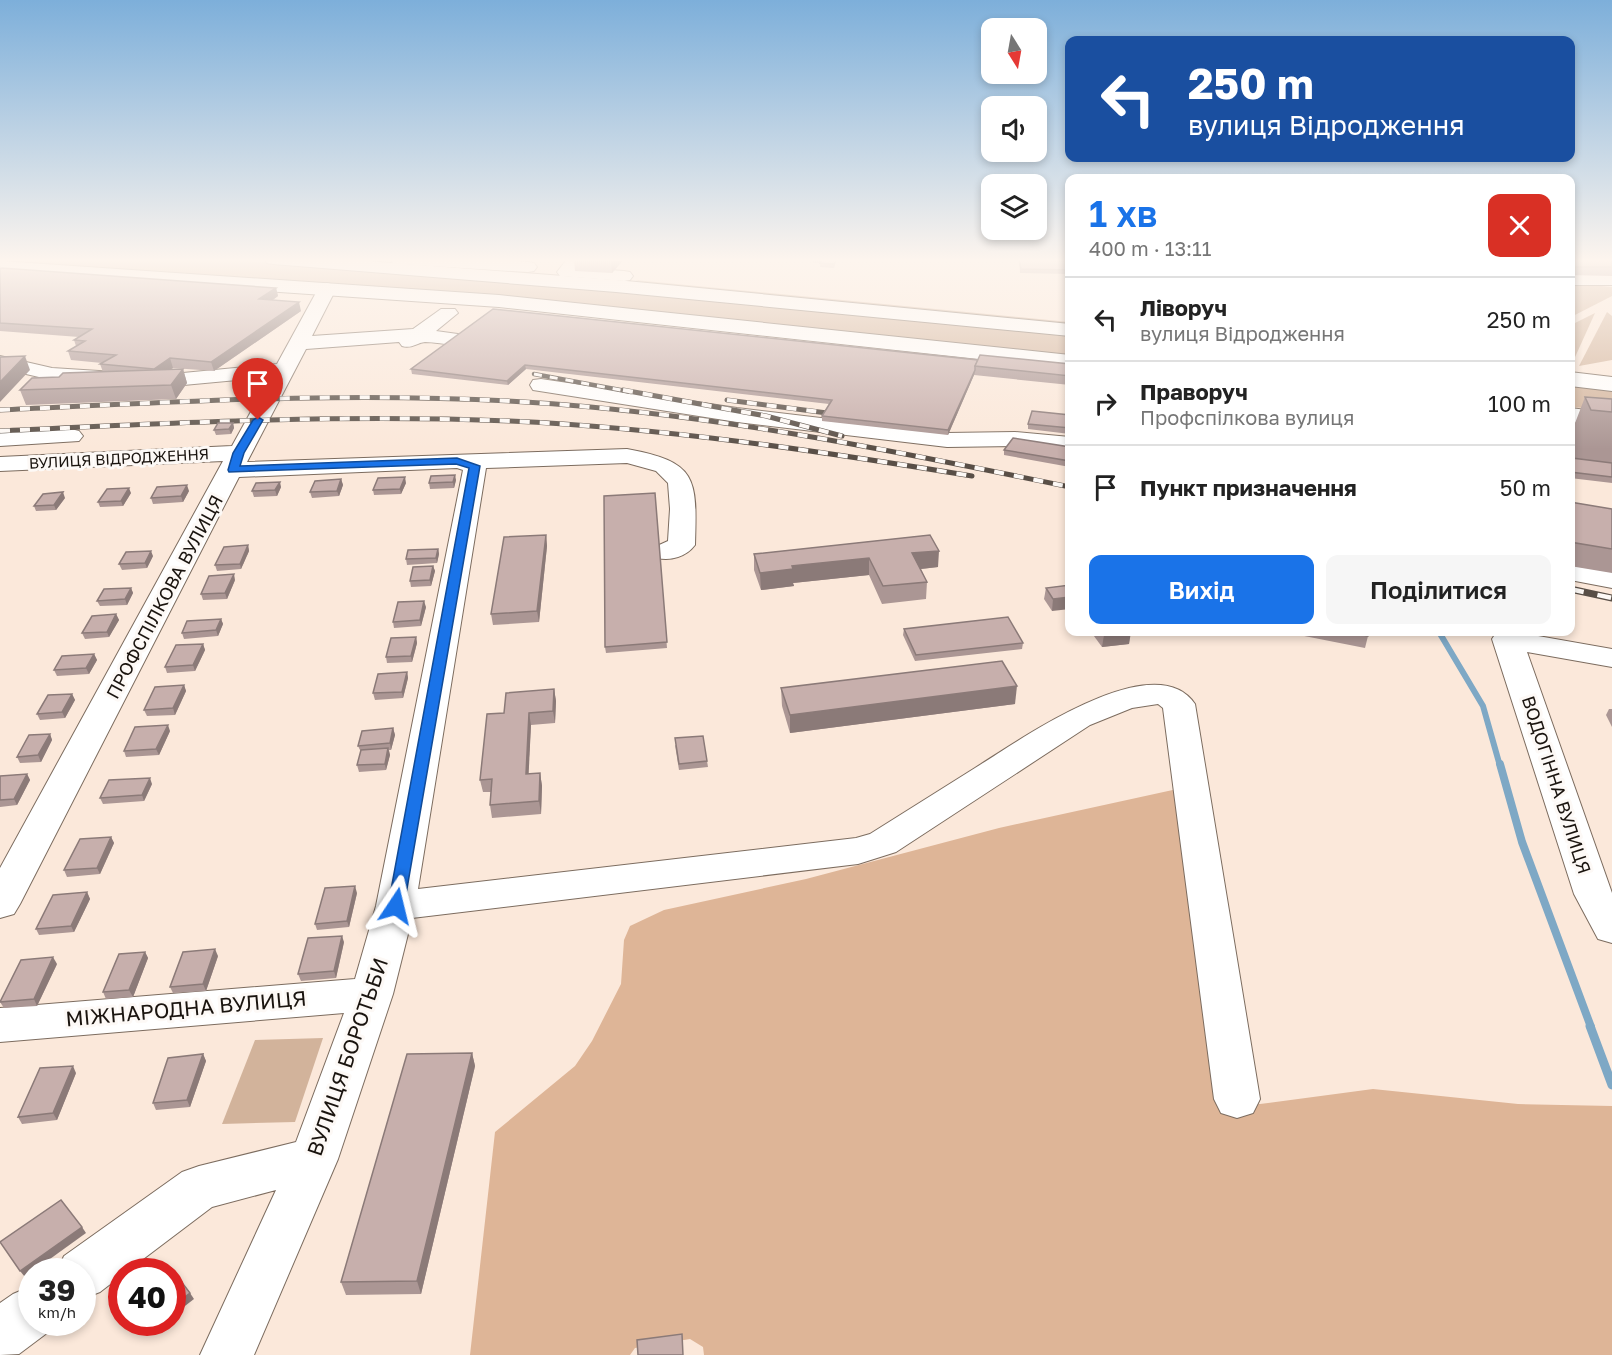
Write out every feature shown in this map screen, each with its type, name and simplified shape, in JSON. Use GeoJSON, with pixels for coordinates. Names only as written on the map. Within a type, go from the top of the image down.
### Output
{"type":"FeatureCollection","features":[{"type":"Feature","properties":{"kind":"main road"},"geometry":{"type":"LineString","coordinates":[[700,322],[1065,361]]}},
{"type":"Feature","properties":{"kind":"main road"},"geometry":{"type":"LineString","coordinates":[[1009,322],[1065,329]]}},
{"type":"Feature","properties":{"kind":"main road"},"geometry":{"type":"LineString","coordinates":[[1575,380],[1612,384]]}},
{"type":"Feature","properties":{"kind":"main road"},"geometry":{"type":"LineString","coordinates":[[1575,415],[1612,417]]}},
{"type":"Feature","properties":{"kind":"street","name":"ПРОФСПІЛКОВА ВУЛИЦЯ"},"geometry":{"type":"LineString","coordinates":[[0,904],[310,322]]}},
{"type":"Feature","properties":{"kind":"street"},"geometry":{"type":"LineString","coordinates":[[363,354],[389,357],[435,322]]}},
{"type":"Feature","properties":{"kind":"street"},"geometry":{"type":"LineString","coordinates":[[299,344],[418,335],[458,339]]}},
{"type":"Feature","properties":{"kind":"street"},"geometry":{"type":"LineString","coordinates":[[0,362],[52,374],[162,381],[286,369]]}},
{"type":"Feature","properties":{"kind":"street"},"geometry":{"type":"LineString","coordinates":[[541,385],[737,415],[947,440],[1015,439],[1065,445]]}},
{"type":"Feature","properties":{"kind":"street"},"geometry":{"type":"LineString","coordinates":[[0,439],[71,436]]}},
{"type":"Feature","properties":{"kind":"street","name":"ВУЛИЦЯ ВІДРОДЖЕННЯ"},"geometry":{"type":"LineString","coordinates":[[0,464],[236,461],[468,462],[627,456],[647,459],[664,465],[677,474],[683,486],[681,545],[668,552]]}},
{"type":"Feature","properties":{"kind":"street","name":"ВУЛИЦЯ БОРОТЬБИ"},"geometry":{"type":"LineString","coordinates":[[227,1355],[314,1159],[372,993],[396,906],[475,470],[468,462]]}},
{"type":"Feature","properties":{"kind":"street"},"geometry":{"type":"LineString","coordinates":[[1575,573],[1612,580]]}},
{"type":"Feature","properties":{"kind":"street","name":"ВОДОГІННА ВУЛИЦЯ"},"geometry":{"type":"LineString","coordinates":[[1612,658],[1508,639],[1593,894],[1612,928]]}},
{"type":"Feature","properties":{"kind":"street"},"geometry":{"type":"LineString","coordinates":[[396,906],[858,851],[883,843],[1078,718],[1125,699],[1164,694],[1179,704],[1237,1099]]}},
{"type":"Feature","properties":{"kind":"street","name":"МІЖНАРОДНА ВУЛИЦЯ"},"geometry":{"type":"LineString","coordinates":[[0,1025],[372,993]]}},
{"type":"Feature","properties":{"kind":"street"},"geometry":{"type":"LineString","coordinates":[[96,1265],[199,1188],[314,1159]]}},
{"type":"Feature","properties":{"kind":"street"},"geometry":{"type":"LineString","coordinates":[[0,1335],[18,1322]]}},
{"type":"Feature","properties":{"kind":"shaded area"},"geometry":{"type":"Polygon","coordinates":[[[692,322],[949,322],[1065,334],[1065,356],[692,322]]]}},
{"type":"Feature","properties":{"kind":"shaded area"},"geometry":{"type":"Polygon","coordinates":[[[1041,322],[1065,322],[1065,325],[1041,322]]]}},
{"type":"Feature","properties":{"kind":"shaded area"},"geometry":{"type":"Polygon","coordinates":[[[1591,322],[1575,357],[1575,323],[1591,322]]]}},
{"type":"Feature","properties":{"kind":"shaded area"},"geometry":{"type":"Polygon","coordinates":[[[1602,322],[1612,322],[1612,360],[1579,366],[1602,322]]]}},
{"type":"Feature","properties":{"kind":"shaded area"},"geometry":{"type":"Polygon","coordinates":[[[1575,384],[1612,388],[1612,410],[1575,407],[1575,384]]]}},
{"type":"Feature","properties":{"kind":"shaded area"},"geometry":{"type":"Polygon","coordinates":[[[1191,786],[1237,1099],[1260,1104],[1373,1089],[1518,1104],[1612,1106],[1612,1355],[704,1355],[703,1347],[690,1339],[635,1348],[630,1355],[470,1355],[495,1132],[575,1066],[592,1041],[621,984],[624,940],[630,926],[664,910],[806,879],[999,828],[1191,786]]]}},
{"type":"Feature","properties":{"kind":"shaded area"},"geometry":{"type":"Polygon","coordinates":[[[323,1038],[295,1122],[222,1124],[255,1040],[323,1038]]]}},
{"type":"Feature","properties":{"kind":"building"},"geometry":{"type":"Polygon","coordinates":[[[269,322],[211,362],[170,358],[154,369],[100,364],[116,355],[68,351],[85,341],[74,340],[92,329],[0,323],[269,322]]]}},
{"type":"Feature","properties":{"kind":"building"},"geometry":{"type":"Polygon","coordinates":[[[475,322],[619,322],[978,360],[948,430],[822,416],[832,400],[525,365],[507,381],[411,369],[475,322]]]}},
{"type":"Feature","properties":{"kind":"building"},"geometry":{"type":"Polygon","coordinates":[[[980,355],[1065,364],[1065,375],[975,366],[980,355]]]}},
{"type":"Feature","properties":{"kind":"building"},"geometry":{"type":"Polygon","coordinates":[[[25,356],[0,382],[0,357],[25,356]]]}},
{"type":"Feature","properties":{"kind":"building"},"geometry":{"type":"Polygon","coordinates":[[[183,369],[171,385],[20,390],[32,378],[59,377],[63,373],[183,369]]]}},
{"type":"Feature","properties":{"kind":"building"},"geometry":{"type":"Polygon","coordinates":[[[1585,397],[1612,399],[1612,412],[1591,410],[1585,397]]]}},
{"type":"Feature","properties":{"kind":"building"},"geometry":{"type":"Polygon","coordinates":[[[1032,411],[1065,414],[1065,428],[1028,424],[1032,411]]]}},
{"type":"Feature","properties":{"kind":"building"},"geometry":{"type":"Polygon","coordinates":[[[218,423],[233,423],[229,429],[214,430],[218,423]]]}},
{"type":"Feature","properties":{"kind":"building"},"geometry":{"type":"Polygon","coordinates":[[[1013,438],[1065,446],[1065,460],[1004,450],[1013,438]]]}},
{"type":"Feature","properties":{"kind":"building"},"geometry":{"type":"Polygon","coordinates":[[[1575,458],[1612,463],[1612,477],[1575,473],[1575,458]]]}},
{"type":"Feature","properties":{"kind":"building"},"geometry":{"type":"Polygon","coordinates":[[[455,475],[453,482],[429,483],[431,476],[455,475]]]}},
{"type":"Feature","properties":{"kind":"building"},"geometry":{"type":"Polygon","coordinates":[[[405,477],[400,489],[373,490],[378,478],[405,477]]]}},
{"type":"Feature","properties":{"kind":"building"},"geometry":{"type":"Polygon","coordinates":[[[341,479],[337,491],[310,492],[315,481],[341,479]]]}},
{"type":"Feature","properties":{"kind":"building"},"geometry":{"type":"Polygon","coordinates":[[[280,482],[275,490],[252,491],[256,483],[280,482]]]}},
{"type":"Feature","properties":{"kind":"building"},"geometry":{"type":"Polygon","coordinates":[[[187,485],[181,496],[151,498],[157,487],[187,485]]]}},
{"type":"Feature","properties":{"kind":"building"},"geometry":{"type":"Polygon","coordinates":[[[129,488],[121,501],[98,502],[107,489],[129,488]]]}},
{"type":"Feature","properties":{"kind":"building"},"geometry":{"type":"Polygon","coordinates":[[[63,492],[54,505],[34,506],[43,494],[63,492]]]}},
{"type":"Feature","properties":{"kind":"building"},"geometry":{"type":"Polygon","coordinates":[[[655,493],[667,642],[605,647],[604,496],[655,493]]]}},
{"type":"Feature","properties":{"kind":"building"},"geometry":{"type":"Polygon","coordinates":[[[1575,503],[1612,509],[1612,549],[1575,543],[1575,503]]]}},
{"type":"Feature","properties":{"kind":"building"},"geometry":{"type":"Polygon","coordinates":[[[546,535],[537,611],[491,614],[504,537],[546,535]]]}},
{"type":"Feature","properties":{"kind":"building"},"geometry":{"type":"Polygon","coordinates":[[[930,535],[939,551],[912,553],[927,582],[883,586],[869,558],[792,566],[793,569],[760,573],[754,554],[930,535]]]}},
{"type":"Feature","properties":{"kind":"building"},"geometry":{"type":"Polygon","coordinates":[[[248,545],[240,564],[215,565],[224,547],[248,545]]]}},
{"type":"Feature","properties":{"kind":"building"},"geometry":{"type":"Polygon","coordinates":[[[438,549],[436,558],[406,559],[408,550],[438,549]]]}},
{"type":"Feature","properties":{"kind":"building"},"geometry":{"type":"Polygon","coordinates":[[[151,551],[145,563],[119,564],[126,552],[151,551]]]}},
{"type":"Feature","properties":{"kind":"building"},"geometry":{"type":"Polygon","coordinates":[[[433,566],[430,580],[410,581],[413,567],[433,566]]]}},
{"type":"Feature","properties":{"kind":"building"},"geometry":{"type":"Polygon","coordinates":[[[234,574],[225,593],[201,594],[209,576],[234,574]]]}},
{"type":"Feature","properties":{"kind":"building"},"geometry":{"type":"Polygon","coordinates":[[[1065,586],[1065,598],[1053,599],[1046,588],[1065,586]]]}},
{"type":"Feature","properties":{"kind":"building"},"geometry":{"type":"Polygon","coordinates":[[[131,588],[125,599],[97,601],[104,589],[131,588]]]}},
{"type":"Feature","properties":{"kind":"building"},"geometry":{"type":"Polygon","coordinates":[[[424,601],[420,620],[393,622],[398,602],[424,601]]]}},
{"type":"Feature","properties":{"kind":"building"},"geometry":{"type":"Polygon","coordinates":[[[116,614],[107,632],[82,633],[92,616],[116,614]]]}},
{"type":"Feature","properties":{"kind":"building"},"geometry":{"type":"Polygon","coordinates":[[[1008,617],[1023,643],[916,655],[904,629],[1008,617]]]}},
{"type":"Feature","properties":{"kind":"building"},"geometry":{"type":"Polygon","coordinates":[[[221,619],[216,630],[182,633],[187,621],[221,619]]]}},
{"type":"Feature","properties":{"kind":"building"},"geometry":{"type":"Polygon","coordinates":[[[416,637],[411,656],[386,657],[391,638],[416,637]]]}},
{"type":"Feature","properties":{"kind":"building"},"geometry":{"type":"Polygon","coordinates":[[[203,644],[193,665],[165,667],[176,645],[203,644]]]}},
{"type":"Feature","properties":{"kind":"building"},"geometry":{"type":"Polygon","coordinates":[[[94,654],[86,668],[54,670],[62,656],[94,654]]]}},
{"type":"Feature","properties":{"kind":"building"},"geometry":{"type":"Polygon","coordinates":[[[1002,661],[1017,686],[790,715],[781,688],[1002,661]]]}},
{"type":"Feature","properties":{"kind":"building"},"geometry":{"type":"Polygon","coordinates":[[[407,672],[402,692],[373,693],[378,674],[407,672]]]}},
{"type":"Feature","properties":{"kind":"building"},"geometry":{"type":"Polygon","coordinates":[[[184,685],[173,708],[144,710],[155,687],[184,685]]]}},
{"type":"Feature","properties":{"kind":"building"},"geometry":{"type":"Polygon","coordinates":[[[554,689],[553,711],[529,713],[526,774],[540,773],[539,801],[490,805],[492,779],[480,780],[487,714],[504,713],[506,693],[554,689]]]}},
{"type":"Feature","properties":{"kind":"building"},"geometry":{"type":"Polygon","coordinates":[[[72,694],[62,712],[37,714],[48,695],[72,694]]]}},
{"type":"Feature","properties":{"kind":"building"},"geometry":{"type":"Polygon","coordinates":[[[168,725],[156,749],[124,751],[135,727],[168,725]]]}},
{"type":"Feature","properties":{"kind":"building"},"geometry":{"type":"Polygon","coordinates":[[[393,728],[390,743],[358,746],[362,731],[393,728]]]}},
{"type":"Feature","properties":{"kind":"building"},"geometry":{"type":"Polygon","coordinates":[[[50,734],[38,755],[17,757],[29,735],[50,734]]]}},
{"type":"Feature","properties":{"kind":"building"},"geometry":{"type":"Polygon","coordinates":[[[703,736],[707,761],[679,764],[675,738],[703,736]]]}},
{"type":"Feature","properties":{"kind":"building"},"geometry":{"type":"Polygon","coordinates":[[[388,748],[385,764],[357,765],[361,750],[388,748]]]}},
{"type":"Feature","properties":{"kind":"building"},"geometry":{"type":"Polygon","coordinates":[[[27,774],[14,799],[0,800],[0,776],[27,774]]]}},
{"type":"Feature","properties":{"kind":"building"},"geometry":{"type":"Polygon","coordinates":[[[150,778],[142,795],[100,798],[109,780],[150,778]]]}},
{"type":"Feature","properties":{"kind":"building"},"geometry":{"type":"Polygon","coordinates":[[[111,837],[97,868],[64,870],[80,839],[111,837]]]}},
{"type":"Feature","properties":{"kind":"building"},"geometry":{"type":"Polygon","coordinates":[[[355,886],[347,921],[315,924],[325,888],[355,886]]]}},
{"type":"Feature","properties":{"kind":"building"},"geometry":{"type":"Polygon","coordinates":[[[87,892],[71,926],[36,929],[53,895],[87,892]]]}},
{"type":"Feature","properties":{"kind":"building"},"geometry":{"type":"Polygon","coordinates":[[[342,936],[334,971],[298,974],[308,938],[342,936]]]}},
{"type":"Feature","properties":{"kind":"building"},"geometry":{"type":"Polygon","coordinates":[[[215,949],[203,984],[170,987],[183,952],[215,949]]]}},
{"type":"Feature","properties":{"kind":"building"},"geometry":{"type":"Polygon","coordinates":[[[145,952],[129,990],[103,992],[119,954],[145,952]]]}},
{"type":"Feature","properties":{"kind":"building"},"geometry":{"type":"Polygon","coordinates":[[[53,957],[34,999],[0,1002],[21,960],[53,957]]]}},
{"type":"Feature","properties":{"kind":"building"},"geometry":{"type":"Polygon","coordinates":[[[472,1053],[417,1281],[341,1282],[407,1054],[472,1053]]]}},
{"type":"Feature","properties":{"kind":"building"},"geometry":{"type":"Polygon","coordinates":[[[203,1054],[187,1100],[153,1103],[168,1058],[203,1054]]]}},
{"type":"Feature","properties":{"kind":"building"},"geometry":{"type":"Polygon","coordinates":[[[73,1066],[53,1113],[18,1117],[40,1068],[73,1066]]]}},
{"type":"Feature","properties":{"kind":"building"},"geometry":{"type":"Polygon","coordinates":[[[61,1200],[82,1227],[38,1258],[18,1258],[18,1268],[0,1242],[61,1200]]]}},
{"type":"Feature","properties":{"kind":"building"},"geometry":{"type":"Polygon","coordinates":[[[682,1334],[683,1355],[638,1355],[637,1340],[682,1334]]]}},
{"type":"Feature","properties":{"kind":"waterway"},"geometry":{"type":"LineString","coordinates":[[1441,636],[1483,706],[1500,766]]}},
{"type":"Feature","properties":{"kind":"waterway"},"geometry":{"type":"LineString","coordinates":[[1500,764],[1522,842],[1591,1027]]}},
{"type":"Feature","properties":{"kind":"waterway"},"geometry":{"type":"LineString","coordinates":[[1590,1026],[1612,1085]]}},
{"type":"Feature","properties":{"kind":"railway"},"geometry":{"type":"LineString","coordinates":[[534,374],[631,392]]}},
{"type":"Feature","properties":{"kind":"railway"},"geometry":{"type":"LineString","coordinates":[[623,390],[766,416],[842,436]]}},
{"type":"Feature","properties":{"kind":"railway"},"geometry":{"type":"LineString","coordinates":[[0,410],[328,398],[394,397],[525,402],[594,407],[731,424],[867,447],[1065,486]]}},
{"type":"Feature","properties":{"kind":"railway"},"geometry":{"type":"LineString","coordinates":[[727,400],[827,413]]}},
{"type":"Feature","properties":{"kind":"railway"},"geometry":{"type":"LineString","coordinates":[[0,431],[191,422],[319,419],[510,421],[684,435],[972,476]]}},
{"type":"Feature","properties":{"kind":"railway"},"geometry":{"type":"LineString","coordinates":[[1575,590],[1612,598]]}},
{"type":"Feature","properties":{"kind":"route"},"geometry":{"type":"LineString","coordinates":[[258,420],[239,453],[233,470],[457,461],[471,463],[474,466],[396,906]]}}]}
